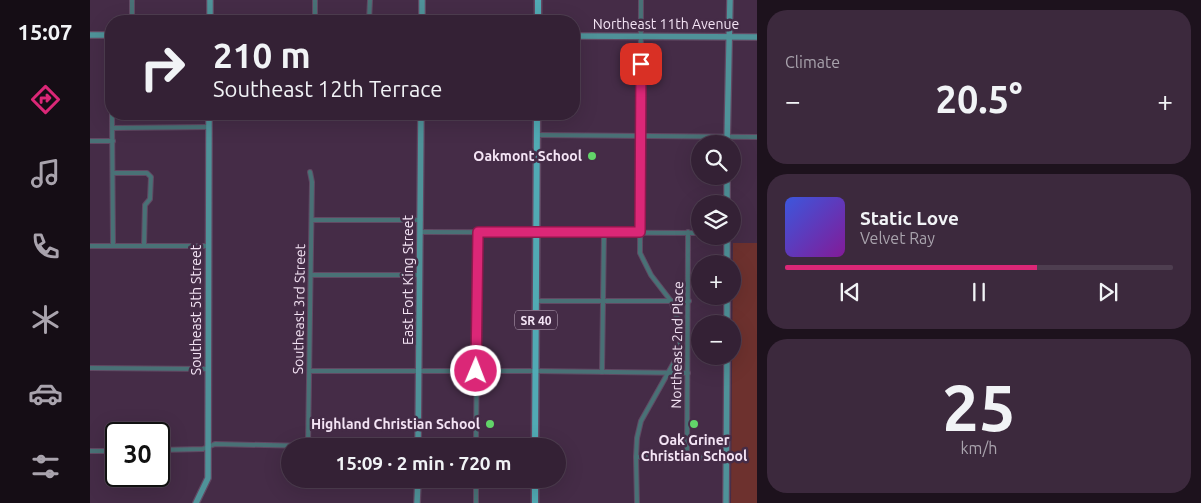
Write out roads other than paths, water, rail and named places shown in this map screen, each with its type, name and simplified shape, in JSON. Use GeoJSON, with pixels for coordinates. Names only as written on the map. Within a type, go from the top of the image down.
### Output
{"type":"FeatureCollection","features":[{"type":"Feature","properties":{"kind":"main road"},"geometry":{"type":"LineString","coordinates":[[538,0],[538,15]]}},
{"type":"Feature","properties":{"kind":"main road","name":"SR 40"},"geometry":{"type":"LineString","coordinates":[[535,438],[537,120]]}},
{"type":"Feature","properties":{"kind":"main road"},"geometry":{"type":"LineString","coordinates":[[535,488],[535,503]]}},
{"type":"Feature","properties":{"kind":"street"},"geometry":{"type":"LineString","coordinates":[[132,0],[132,15]]}},
{"type":"Feature","properties":{"kind":"street"},"geometry":{"type":"LineString","coordinates":[[210,0],[210,15]]}},
{"type":"Feature","properties":{"kind":"street"},"geometry":{"type":"LineString","coordinates":[[315,0],[315,15]]}},
{"type":"Feature","properties":{"kind":"street"},"geometry":{"type":"LineString","coordinates":[[369,15],[370,0]]}},
{"type":"Feature","properties":{"kind":"street"},"geometry":{"type":"LineString","coordinates":[[422,0],[422,15]]}},
{"type":"Feature","properties":{"kind":"street"},"geometry":{"type":"LineString","coordinates":[[636,503],[637,438],[641,420],[677,357],[680,336],[672,301],[651,275],[640,253],[641,0]]}},
{"type":"Feature","properties":{"kind":"street"},"geometry":{"type":"LineString","coordinates":[[728,135],[730,0]]}},
{"type":"Feature","properties":{"kind":"street"},"geometry":{"type":"LineString","coordinates":[[90,35],[105,35]]}},
{"type":"Feature","properties":{"kind":"street","name":"Northeast 11th Avenue"},"geometry":{"type":"LineString","coordinates":[[580,36],[757,37]]}},
{"type":"Feature","properties":{"kind":"street"},"geometry":{"type":"LineString","coordinates":[[112,120],[112,245]]}},
{"type":"Feature","properties":{"kind":"street","name":"Southeast 5th Street"},"geometry":{"type":"LineString","coordinates":[[196,503],[208,478],[210,120]]}},
{"type":"Feature","properties":{"kind":"street","name":"East Fort King Street"},"geometry":{"type":"LineString","coordinates":[[418,438],[421,120]]}},
{"type":"Feature","properties":{"kind":"street"},"geometry":{"type":"LineString","coordinates":[[112,128],[209,127]]}},
{"type":"Feature","properties":{"kind":"street"},"geometry":{"type":"LineString","coordinates":[[537,135],[691,136]]}},
{"type":"Feature","properties":{"kind":"street"},"geometry":{"type":"LineString","coordinates":[[741,136],[757,137]]}},
{"type":"Feature","properties":{"kind":"street"},"geometry":{"type":"LineString","coordinates":[[90,141],[113,140]]}},
{"type":"Feature","properties":{"kind":"street","name":"Southeast 3rd Street"},"geometry":{"type":"LineString","coordinates":[[308,438],[312,275],[312,182],[310,172]]}},
{"type":"Feature","properties":{"kind":"street"},"geometry":{"type":"LineString","coordinates":[[113,173],[147,173],[151,177],[150,199],[145,205],[144,246]]}},
{"type":"Feature","properties":{"kind":"street"},"geometry":{"type":"LineString","coordinates":[[312,220],[420,220]]}},
{"type":"Feature","properties":{"kind":"street"},"geometry":{"type":"LineString","coordinates":[[420,232],[688,232]]}},
{"type":"Feature","properties":{"kind":"street"},"geometry":{"type":"LineString","coordinates":[[476,438],[478,232]]}},
{"type":"Feature","properties":{"kind":"street"},"geometry":{"type":"LineString","coordinates":[[602,372],[604,232]]}},
{"type":"Feature","properties":{"kind":"street","name":"Northeast 2nd Place"},"geometry":{"type":"LineString","coordinates":[[686,458],[689,301],[688,232]]}},
{"type":"Feature","properties":{"kind":"street"},"geometry":{"type":"LineString","coordinates":[[90,246],[209,246]]}},
{"type":"Feature","properties":{"kind":"street"},"geometry":{"type":"LineString","coordinates":[[312,275],[420,275]]}},
{"type":"Feature","properties":{"kind":"street"},"geometry":{"type":"LineString","coordinates":[[536,301],[689,301]]}},
{"type":"Feature","properties":{"kind":"street"},"geometry":{"type":"LineString","coordinates":[[680,336],[688,336]]}},
{"type":"Feature","properties":{"kind":"street"},"geometry":{"type":"LineString","coordinates":[[726,503],[727,365]]}},
{"type":"Feature","properties":{"kind":"street"},"geometry":{"type":"LineString","coordinates":[[90,368],[209,369]]}},
{"type":"Feature","properties":{"kind":"street"},"geometry":{"type":"LineString","coordinates":[[310,371],[688,373]]}},
{"type":"Feature","properties":{"kind":"street"},"geometry":{"type":"LineString","coordinates":[[170,450],[208,448],[215,444],[281,445]]}},
{"type":"Feature","properties":{"kind":"street"},"geometry":{"type":"LineString","coordinates":[[90,451],[105,451]]}},
{"type":"Feature","properties":{"kind":"street"},"geometry":{"type":"LineString","coordinates":[[636,457],[726,458]]}},
{"type":"Feature","properties":{"kind":"street"},"geometry":{"type":"LineString","coordinates":[[418,488],[418,503]]}},
{"type":"Feature","properties":{"kind":"street"},"geometry":{"type":"LineString","coordinates":[[476,488],[476,503]]}},
{"type":"Feature","properties":{"kind":"place","name":"Oakmont School"},"geometry":{"type":"Point","coordinates":[592,156]}},
{"type":"Feature","properties":{"kind":"place","name":"Highland Christian School"},"geometry":{"type":"Point","coordinates":[490,424]}},
{"type":"Feature","properties":{"kind":"place","name":"Oak Griner Christian School"},"geometry":{"type":"Point","coordinates":[694,424]}}]}
